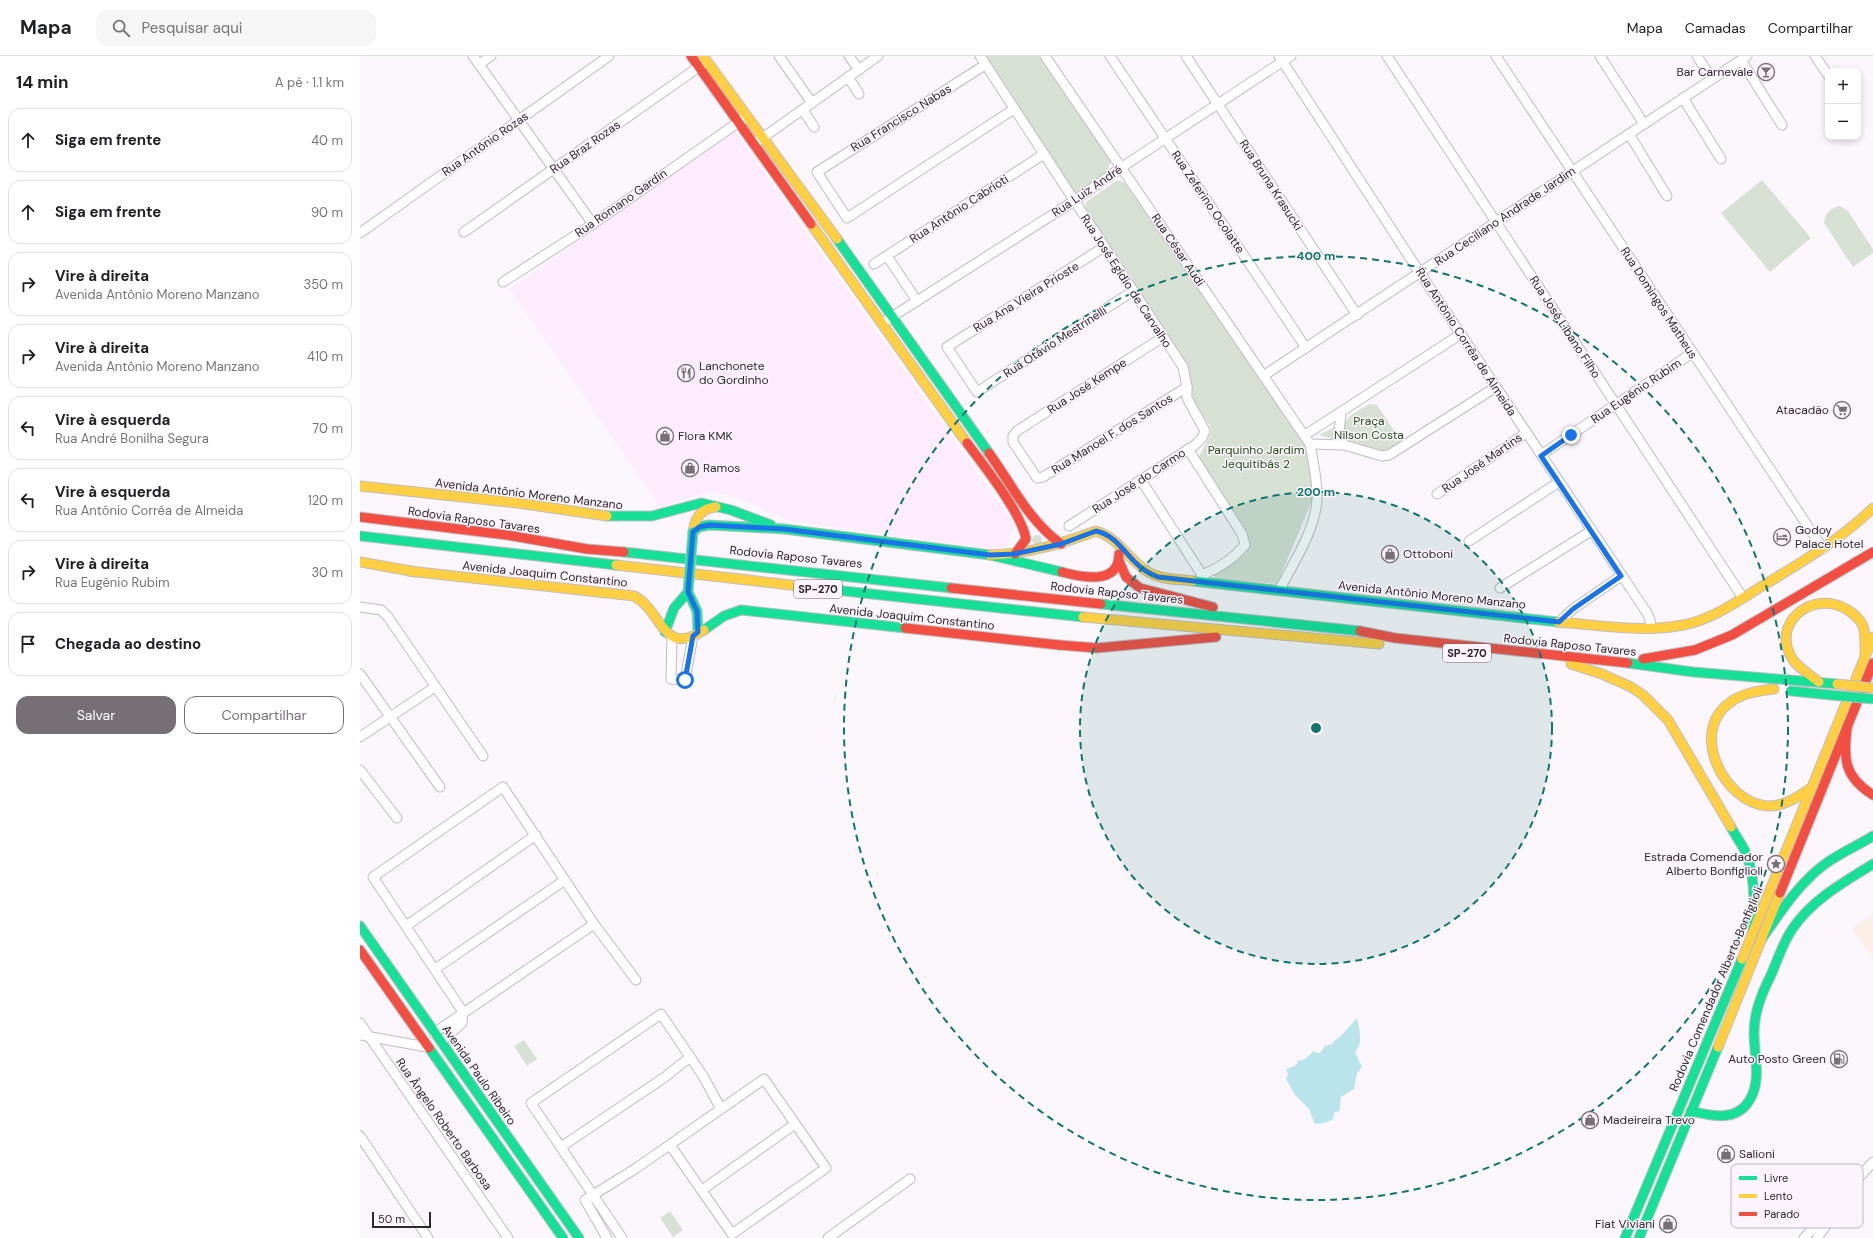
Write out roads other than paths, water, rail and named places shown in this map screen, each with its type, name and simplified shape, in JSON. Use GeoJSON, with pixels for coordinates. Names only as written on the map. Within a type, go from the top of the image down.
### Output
{"type":"FeatureCollection","features":[{"type":"Feature","properties":{"kind":"main road"},"geometry":{"type":"LineString","coordinates":[[691,56],[996,484],[1024,528],[1026,539],[1014,554]]}},
{"type":"Feature","properties":{"kind":"main road"},"geometry":{"type":"LineString","coordinates":[[705,59],[862,273],[992,457],[1032,518],[1047,534],[1061,544]]}},
{"type":"Feature","properties":{"kind":"main road","name":"Avenida Antônio Moreno Manzano"},"geometry":{"type":"LineString","coordinates":[[360,486],[518,503],[600,516],[652,516],[701,503],[731,510],[784,529]]}},
{"type":"Feature","properties":{"kind":"main road"},"geometry":{"type":"LineString","coordinates":[[696,634],[697,611],[688,592],[694,523],[702,512],[710,507],[718,507]]}},
{"type":"Feature","properties":{"kind":"main road","name":"Avenida Antônio Moreno Manzano"},"geometry":{"type":"LineString","coordinates":[[990,555],[1014,554],[1076,540],[1090,532],[1102,532],[1119,544],[1136,563],[1158,577],[1204,578],[1279,591],[1559,622],[1651,628],[1684,625],[1708,617],[1743,598],[1823,549],[1851,529],[1873,508]]}},
{"type":"Feature","properties":{"kind":"main road","name":"Rodovia Raposo Tavares"},"geometry":{"type":"LineString","coordinates":[[360,517],[506,535],[587,549],[670,556],[998,594],[1351,629],[1394,638],[1607,660],[1693,672],[1873,688]]}},
{"type":"Feature","properties":{"kind":"main road","name":"Avenida Antônio Moreno Manzano"},"geometry":{"type":"LineString","coordinates":[[693,532],[699,527],[710,525],[784,529],[990,555],[1094,579],[1106,575],[1119,561]]}},
{"type":"Feature","properties":{"kind":"main road"},"geometry":{"type":"LineString","coordinates":[[1106,535],[1117,550],[1119,561],[1126,577],[1140,588],[1274,621]]}},
{"type":"Feature","properties":{"kind":"main road","name":"Rodovia Raposo Tavares"},"geometry":{"type":"LineString","coordinates":[[360,536],[1005,610],[1570,664],[1774,689],[1873,699]]}},
{"type":"Feature","properties":{"kind":"main road"},"geometry":{"type":"LineString","coordinates":[[1607,660],[1648,659],[1666,656],[1695,650],[1732,635],[1873,552]]}},
{"type":"Feature","properties":{"kind":"main road"},"geometry":{"type":"LineString","coordinates":[[360,562],[416,572]]}},
{"type":"Feature","properties":{"kind":"main road","name":"Avenida Joaquim Constantino"},"geometry":{"type":"LineString","coordinates":[[360,567],[634,596],[645,603],[669,634],[683,639],[696,634],[730,611],[741,610],[1097,648],[1210,637],[1277,635]]}},
{"type":"Feature","properties":{"kind":"main road"},"geometry":{"type":"LineString","coordinates":[[669,634],[674,608],[688,592]]}},
{"type":"Feature","properties":{"kind":"main road"},"geometry":{"type":"LineString","coordinates":[[1819,682],[1795,663],[1788,650],[1786,636],[1789,624],[1796,613],[1807,605],[1828,601],[1840,604],[1856,616],[1862,625],[1865,638],[1865,657]]}},
{"type":"Feature","properties":{"kind":"main road","name":"Rodovia Comendador Alberto Bonfiglioli"},"geometry":{"type":"LineString","coordinates":[[1625,1238],[1753,932],[1873,637]]}},
{"type":"Feature","properties":{"kind":"main road","name":"Rodovia Comendador Alberto Bonfiglioli"},"geometry":{"type":"LineString","coordinates":[[1639,1238],[1873,663]]}},
{"type":"Feature","properties":{"kind":"main road"},"geometry":{"type":"LineString","coordinates":[[1570,664],[1602,674],[1631,687],[1643,695],[1668,720],[1745,851],[1752,870],[1755,890],[1753,932]]}},
{"type":"Feature","properties":{"kind":"main road"},"geometry":{"type":"LineString","coordinates":[[1774,689],[1745,694],[1722,708],[1711,731],[1714,756],[1725,779],[1744,798],[1755,804],[1767,806],[1784,804],[1812,788]]}},
{"type":"Feature","properties":{"kind":"main road"},"geometry":{"type":"LineString","coordinates":[[1847,727],[1844,756],[1846,767],[1858,785],[1873,795]]}},
{"type":"Feature","properties":{"kind":"main road"},"geometry":{"type":"LineString","coordinates":[[1761,940],[1786,904],[1800,887],[1824,865],[1873,836]]}},
{"type":"Feature","properties":{"kind":"main road"},"geometry":{"type":"LineString","coordinates":[[1691,1111],[1717,1117],[1731,1116],[1742,1111],[1750,1100],[1755,1074],[1754,1032],[1761,996],[1793,928],[1820,897],[1873,864]]}},
{"type":"Feature","properties":{"kind":"main road","name":"Avenida Paulo Ribeiro"},"geometry":{"type":"LineString","coordinates":[[360,926],[579,1238]]}},
{"type":"Feature","properties":{"kind":"main road"},"geometry":{"type":"LineString","coordinates":[[360,950],[563,1238]]}},
{"type":"Feature","properties":{"kind":"street"},"geometry":{"type":"LineString","coordinates":[[473,56],[593,224]]}},
{"type":"Feature","properties":{"kind":"street"},"geometry":{"type":"LineString","coordinates":[[479,64],[491,56]]}},
{"type":"Feature","properties":{"kind":"street","name":"Rua Antônio Rozas"},"geometry":{"type":"LineString","coordinates":[[360,232],[609,56]]}},
{"type":"Feature","properties":{"kind":"street"},"geometry":{"type":"LineString","coordinates":[[779,56],[812,103]]}},
{"type":"Feature","properties":{"kind":"street"},"geometry":{"type":"LineString","coordinates":[[849,56],[859,70]]}},
{"type":"Feature","properties":{"kind":"street"},"geometry":{"type":"LineString","coordinates":[[754,144],[878,56]]}},
{"type":"Feature","properties":{"kind":"street","name":"Rua José Egídio de Carvalho"},"geometry":{"type":"LineString","coordinates":[[980,56],[1183,367],[1187,387],[1187,398],[1205,431]]}},
{"type":"Feature","properties":{"kind":"street","name":"Rua César Audi"},"geometry":{"type":"LineString","coordinates":[[1045,56],[1308,440]]}},
{"type":"Feature","properties":{"kind":"street","name":"Rua Zeferino Ocolatte"},"geometry":{"type":"LineString","coordinates":[[1110,56],[1306,348]]}},
{"type":"Feature","properties":{"kind":"street","name":"Rua Bruna Krasucki"},"geometry":{"type":"LineString","coordinates":[[1186,56],[1357,315]]}},
{"type":"Feature","properties":{"kind":"street","name":"Rua Luiz André"},"geometry":{"type":"LineString","coordinates":[[882,324],[1074,202],[1122,167],[1218,104],[1281,59],[1291,56]]}},
{"type":"Feature","properties":{"kind":"street","name":"Rua José Líbano Filho"},"geometry":{"type":"LineString","coordinates":[[1387,56],[1743,598]]}},
{"type":"Feature","properties":{"kind":"street","name":"Rua Domingos Matheus"},"geometry":{"type":"LineString","coordinates":[[1496,56],[1823,549]]}},
{"type":"Feature","properties":{"kind":"street"},"geometry":{"type":"LineString","coordinates":[[1600,56],[1644,124]]}},
{"type":"Feature","properties":{"kind":"street"},"geometry":{"type":"LineString","coordinates":[[1697,56],[1712,79]]}},
{"type":"Feature","properties":{"kind":"street"},"geometry":{"type":"LineString","coordinates":[[1815,56],[1825,71]]}},
{"type":"Feature","properties":{"kind":"street"},"geometry":{"type":"LineString","coordinates":[[1744,58],[1782,125]]}},
{"type":"Feature","properties":{"kind":"street","name":"Rua Ceciliano Andrade Jardim"},"geometry":{"type":"LineString","coordinates":[[1263,376],[1744,58]]}},
{"type":"Feature","properties":{"kind":"street","name":"Rua Braz Rozas"},"geometry":{"type":"LineString","coordinates":[[464,232],[699,67],[705,59]]}},
{"type":"Feature","properties":{"kind":"street","name":"Rua Antônio Corrêa de Almeida"},"geometry":{"type":"LineString","coordinates":[[1281,59],[1558,482],[1647,613],[1651,628]]}},
{"type":"Feature","properties":{"kind":"street","name":"Rua Francisco Nabas"},"geometry":{"type":"LineString","coordinates":[[985,65],[817,172],[847,218],[1014,109]]}},
{"type":"Feature","properties":{"kind":"street"},"geometry":{"type":"LineString","coordinates":[[848,77],[859,94]]}},
{"type":"Feature","properties":{"kind":"street"},"geometry":{"type":"LineString","coordinates":[[1683,98],[1722,159]]}},
{"type":"Feature","properties":{"kind":"street"},"geometry":{"type":"LineString","coordinates":[[803,110],[814,127]]}},
{"type":"Feature","properties":{"kind":"street","name":"Rua Romano Gardin"},"geometry":{"type":"LineString","coordinates":[[503,282],[593,224],[747,116]]}},
{"type":"Feature","properties":{"kind":"street"},"geometry":{"type":"LineString","coordinates":[[1629,134],[1667,196]]}},
{"type":"Feature","properties":{"kind":"street","name":"Rua Antônio Cabrioti"},"geometry":{"type":"LineString","coordinates":[[874,264],[1044,154]]}},
{"type":"Feature","properties":{"kind":"street","name":"Rua Ana Vieira Prioste"},"geometry":{"type":"LineString","coordinates":[[977,392],[947,347],[1104,247]]}},
{"type":"Feature","properties":{"kind":"street"},"geometry":{"type":"LineString","coordinates":[[887,256],[917,301]]}},
{"type":"Feature","properties":{"kind":"street","name":"Rua Otávio Mestrinelli"},"geometry":{"type":"LineString","coordinates":[[977,392],[1133,291]]}},
{"type":"Feature","properties":{"kind":"street"},"geometry":{"type":"LineString","coordinates":[[1308,440],[1341,412],[1461,334]]}},
{"type":"Feature","properties":{"kind":"street","name":"Rua José Kempe"},"geometry":{"type":"LineString","coordinates":[[1037,478],[1013,442],[1013,436],[1017,431],[1163,337]]}},
{"type":"Feature","properties":{"kind":"street","name":"Rua Eugênio Rubim"},"geometry":{"type":"LineString","coordinates":[[1541,456],[1692,353]]}},
{"type":"Feature","properties":{"kind":"street","name":"Rua Manoel F. dos Santos"},"geometry":{"type":"LineString","coordinates":[[1037,478],[1043,477],[1187,387]]}},
{"type":"Feature","properties":{"kind":"street"},"geometry":{"type":"LineString","coordinates":[[1308,440],[1344,445],[1382,456],[1389,455],[1496,387]]}},
{"type":"Feature","properties":{"kind":"street"},"geometry":{"type":"LineString","coordinates":[[1341,412],[1338,433],[1344,445]]}},
{"type":"Feature","properties":{"kind":"street","name":"Rua José do Carmo"},"geometry":{"type":"LineString","coordinates":[[1069,526],[1188,449],[1202,438],[1205,431]]}},
{"type":"Feature","properties":{"kind":"street","name":"Rua José Martins"},"geometry":{"type":"LineString","coordinates":[[1438,494],[1526,433]]}},
{"type":"Feature","properties":{"kind":"street"},"geometry":{"type":"LineString","coordinates":[[1279,591],[1315,513],[1317,491],[1308,440]]}},
{"type":"Feature","properties":{"kind":"street"},"geometry":{"type":"LineString","coordinates":[[1141,480],[1204,578],[1210,571],[1239,552],[1245,545],[1242,534],[1188,449]]}},
{"type":"Feature","properties":{"kind":"street"},"geometry":{"type":"LineString","coordinates":[[1469,541],[1558,482]]}},
{"type":"Feature","properties":{"kind":"street"},"geometry":{"type":"LineString","coordinates":[[1500,588],[1591,531]]}},
{"type":"Feature","properties":{"kind":"street"},"geometry":{"type":"LineString","coordinates":[[1559,622],[1573,609],[1621,576]]}},
{"type":"Feature","properties":{"kind":"street"},"geometry":{"type":"LineString","coordinates":[[360,607],[383,611],[483,756]]}},
{"type":"Feature","properties":{"kind":"street"},"geometry":{"type":"LineString","coordinates":[[669,634],[671,679],[685,680],[696,634]]}},
{"type":"Feature","properties":{"kind":"street"},"geometry":{"type":"LineString","coordinates":[[360,674],[440,787]]}},
{"type":"Feature","properties":{"kind":"street"},"geometry":{"type":"LineString","coordinates":[[360,737],[435,686]]}},
{"type":"Feature","properties":{"kind":"street"},"geometry":{"type":"LineString","coordinates":[[360,770],[397,818]]}},
{"type":"Feature","properties":{"kind":"street"},"geometry":{"type":"LineString","coordinates":[[441,1042],[462,1023],[463,1012],[373,877],[503,787],[594,924],[636,980]]}},
{"type":"Feature","properties":{"kind":"street"},"geometry":{"type":"LineString","coordinates":[[406,926],[536,835]]}},
{"type":"Feature","properties":{"kind":"street"},"geometry":{"type":"LineString","coordinates":[[435,969],[565,880]]}},
{"type":"Feature","properties":{"kind":"street"},"geometry":{"type":"LineString","coordinates":[[434,1033],[594,924]]}},
{"type":"Feature","properties":{"kind":"street"},"geometry":{"type":"LineString","coordinates":[[622,1238],[532,1103],[662,1014],[721,1108]]}},
{"type":"Feature","properties":{"kind":"street","name":"Rua Ângelo Roberto Barbosa"},"geometry":{"type":"LineString","coordinates":[[360,1024],[364,1035],[508,1238]]}},
{"type":"Feature","properties":{"kind":"street"},"geometry":{"type":"LineString","coordinates":[[364,1035],[427,1047]]}},
{"type":"Feature","properties":{"kind":"street"},"geometry":{"type":"LineString","coordinates":[[561,1147],[665,1076],[690,1057]]}},
{"type":"Feature","properties":{"kind":"street"},"geometry":{"type":"LineString","coordinates":[[607,1238],[585,1200],[635,1169],[764,1079],[826,1168],[732,1234],[670,1145]]}},
{"type":"Feature","properties":{"kind":"street"},"geometry":{"type":"LineString","coordinates":[[702,1190],[795,1124]]}},
{"type":"Feature","properties":{"kind":"street"},"geometry":{"type":"LineString","coordinates":[[360,1136],[428,1238]]}},
{"type":"Feature","properties":{"kind":"street"},"geometry":{"type":"LineString","coordinates":[[1863,1176],[1871,1168]]}},
{"type":"Feature","properties":{"kind":"street"},"geometry":{"type":"LineString","coordinates":[[1863,1178],[1871,1168]]}},
{"type":"Feature","properties":{"kind":"street"},"geometry":{"type":"LineString","coordinates":[[828,1238],[910,1179]]}},
{"type":"Feature","properties":{"kind":"street"},"geometry":{"type":"LineString","coordinates":[[1804,1238],[1814,1228]]}},
{"type":"Feature","properties":{"kind":"street"},"geometry":{"type":"LineString","coordinates":[[1817,1238],[1825,1228]]}},
{"type":"Feature","properties":{"kind":"water"},"geometry":{"type":"Polygon","coordinates":[[[1357,1018],[1360,1031],[1360,1040],[1358,1049],[1355,1052],[1362,1067],[1357,1073],[1354,1089],[1341,1097],[1339,1113],[1337,1111],[1334,1113],[1333,1119],[1325,1123],[1315,1124],[1309,1109],[1295,1095],[1286,1079],[1288,1075],[1286,1069],[1293,1067],[1297,1064],[1297,1061],[1305,1059],[1314,1051],[1320,1053],[1325,1046],[1332,1044],[1339,1038],[1357,1018]]]}},
{"type":"Feature","properties":{"kind":"place","name":"Bar Carnevale"},"geometry":{"type":"Point","coordinates":[1766,72]}},
{"type":"Feature","properties":{"kind":"place","name":"Lanchonete do Gordinho"},"geometry":{"type":"Point","coordinates":[686,373]}},
{"type":"Feature","properties":{"kind":"place","name":"Atacadão"},"geometry":{"type":"Point","coordinates":[1842,410]}},
{"type":"Feature","properties":{"kind":"place","name":"Flora KMK"},"geometry":{"type":"Point","coordinates":[665,436]}},
{"type":"Feature","properties":{"kind":"place","name":"Ramos"},"geometry":{"type":"Point","coordinates":[690,468]}},
{"type":"Feature","properties":{"kind":"place","name":"Godoy Palace Hotel"},"geometry":{"type":"Point","coordinates":[1782,537]}},
{"type":"Feature","properties":{"kind":"place","name":"Ottoboni"},"geometry":{"type":"Point","coordinates":[1390,554]}},
{"type":"Feature","properties":{"kind":"place","name":"Estrada Comendador Alberto Bonfiglioli"},"geometry":{"type":"Point","coordinates":[1776,864]}},
{"type":"Feature","properties":{"kind":"place","name":"Auto Posto Green"},"geometry":{"type":"Point","coordinates":[1839,1059]}},
{"type":"Feature","properties":{"kind":"place","name":"Madeireira Trevo"},"geometry":{"type":"Point","coordinates":[1590,1120]}},
{"type":"Feature","properties":{"kind":"place","name":"Salioni"},"geometry":{"type":"Point","coordinates":[1726,1154]}},
{"type":"Feature","properties":{"kind":"place","name":"Fiat Viviani"},"geometry":{"type":"Point","coordinates":[1668,1224]}},
{"type":"Feature","properties":{"kind":"park label","name":"Praça Nilson Costa"},"geometry":{"type":"Point","coordinates":[1369,428]}},
{"type":"Feature","properties":{"kind":"park label","name":"Parquinho Jardim Jequitibás 2"},"geometry":{"type":"Point","coordinates":[1256,457]}}]}
